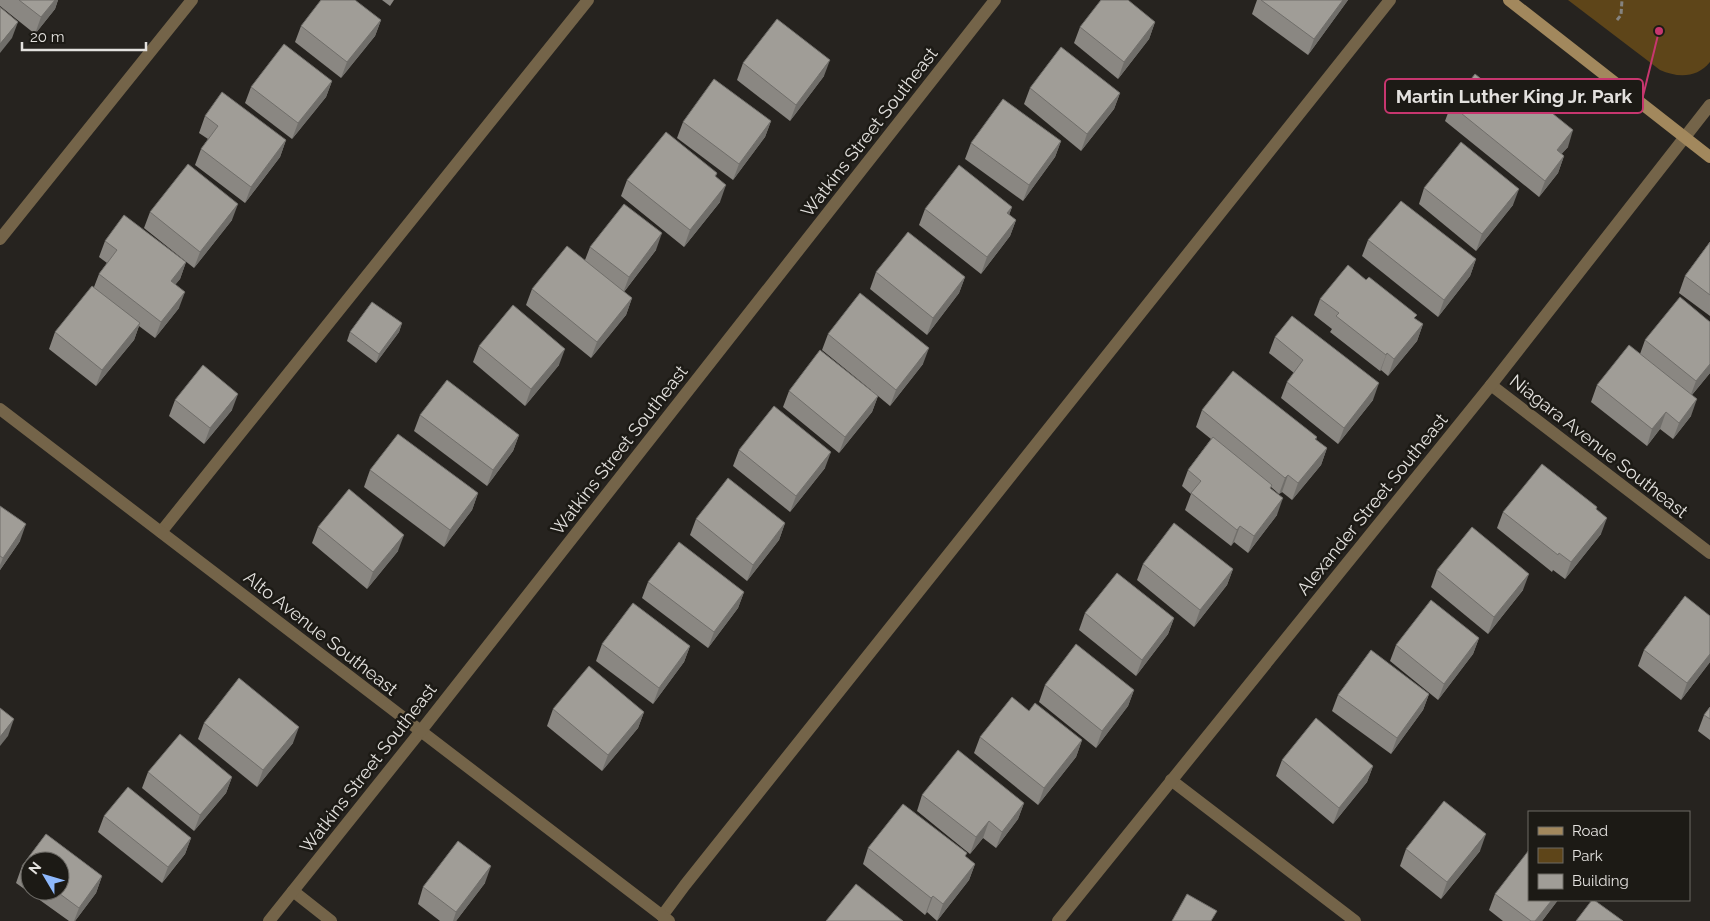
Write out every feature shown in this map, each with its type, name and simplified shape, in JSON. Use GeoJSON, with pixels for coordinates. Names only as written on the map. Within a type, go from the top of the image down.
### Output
{"type":"FeatureCollection","features":[{"type":"Feature","properties":{"kind":"street"},"geometry":{"type":"LineString","coordinates":[[0,239],[192,0]]}},
{"type":"Feature","properties":{"kind":"street"},"geometry":{"type":"LineString","coordinates":[[161,532],[588,0]]}},
{"type":"Feature","properties":{"kind":"street","name":"Watkins Street Southeast"},"geometry":{"type":"LineString","coordinates":[[269,921],[420,732],[995,0]]}},
{"type":"Feature","properties":{"kind":"street"},"geometry":{"type":"LineString","coordinates":[[666,918],[685,885],[1390,0]]}},
{"type":"Feature","properties":{"kind":"street"},"geometry":{"type":"LineString","coordinates":[[1509,0],[1710,157]]}},
{"type":"Feature","properties":{"kind":"street","name":"Alexander Street Southeast"},"geometry":{"type":"LineString","coordinates":[[1058,921],[1491,384],[1710,105]]}},
{"type":"Feature","properties":{"kind":"street","name":"Niagara Avenue Southeast"},"geometry":{"type":"LineString","coordinates":[[1491,384],[1710,553]]}},
{"type":"Feature","properties":{"kind":"street","name":"Alto Avenue Southeast"},"geometry":{"type":"LineString","coordinates":[[0,408],[420,732],[666,918]]}},
{"type":"Feature","properties":{"kind":"street"},"geometry":{"type":"LineString","coordinates":[[1171,780],[1354,921]]}},
{"type":"Feature","properties":{"kind":"street"},"geometry":{"type":"LineString","coordinates":[[293,891],[331,921]]}},
{"type":"Feature","properties":{"kind":"path"},"geometry":{"type":"LineString","coordinates":[[1617,20],[1621,15],[1622,0]]}},
{"type":"Feature","properties":{"kind":"green space"},"geometry":{"type":"Polygon","coordinates":[[[1568,0],[1710,0],[1710,62],[1699,71],[1687,75],[1667,73],[1660,70],[1568,0]]]}},
{"type":"Feature","properties":{"kind":"building"},"geometry":{"type":"Polygon","coordinates":[[[19,0],[55,0],[41,17],[19,0]]]}},
{"type":"Feature","properties":{"kind":"building"},"geometry":{"type":"Polygon","coordinates":[[[321,0],[355,0],[381,20],[347,62],[301,26],[321,0]]]}},
{"type":"Feature","properties":{"kind":"building"},"geometry":{"type":"Polygon","coordinates":[[[1101,0],[1128,0],[1155,22],[1124,62],[1080,27],[1101,0]]]}},
{"type":"Feature","properties":{"kind":"building"},"geometry":{"type":"Polygon","coordinates":[[[1261,0],[1343,0],[1314,39],[1261,0]]]}},
{"type":"Feature","properties":{"kind":"building"},"geometry":{"type":"Polygon","coordinates":[[[0,7],[18,22],[0,44],[0,7]]]}},
{"type":"Feature","properties":{"kind":"building"},"geometry":{"type":"Polygon","coordinates":[[[777,19],[830,60],[796,105],[743,63],[777,19]]]}},
{"type":"Feature","properties":{"kind":"building"},"geometry":{"type":"Polygon","coordinates":[[[284,44],[332,81],[298,123],[251,87],[284,44]]]}},
{"type":"Feature","properties":{"kind":"building"},"geometry":{"type":"Polygon","coordinates":[[[1061,47],[1120,93],[1087,134],[1030,88],[1061,47]]]}},
{"type":"Feature","properties":{"kind":"building"},"geometry":{"type":"Polygon","coordinates":[[[1475,74],[1505,98],[1516,84],[1573,130],[1557,150],[1564,156],[1545,181],[1451,105],[1475,74]]]}},
{"type":"Feature","properties":{"kind":"building"},"geometry":{"type":"Polygon","coordinates":[[[714,79],[771,121],[739,164],[683,122],[714,79]]]}},
{"type":"Feature","properties":{"kind":"building"},"geometry":{"type":"Polygon","coordinates":[[[222,92],[286,140],[251,187],[201,149],[218,126],[205,116],[222,92]]]}},
{"type":"Feature","properties":{"kind":"building"},"geometry":{"type":"Polygon","coordinates":[[[1003,99],[1061,141],[1029,185],[971,143],[1003,99]]]}},
{"type":"Feature","properties":{"kind":"building"},"geometry":{"type":"Polygon","coordinates":[[[666,132],[717,173],[715,176],[726,185],[690,230],[627,180],[666,132]]]}},
{"type":"Feature","properties":{"kind":"building"},"geometry":{"type":"Polygon","coordinates":[[[1461,142],[1519,189],[1482,234],[1424,188],[1461,142]]]}},
{"type":"Feature","properties":{"kind":"building"},"geometry":{"type":"Polygon","coordinates":[[[188,164],[238,204],[200,252],[150,212],[188,164]]]}},
{"type":"Feature","properties":{"kind":"building"},"geometry":{"type":"Polygon","coordinates":[[[959,165],[1012,207],[1007,213],[1016,220],[987,257],[925,209],[959,165]]]}},
{"type":"Feature","properties":{"kind":"building"},"geometry":{"type":"Polygon","coordinates":[[[1401,201],[1476,259],[1444,300],[1368,240],[1401,201]]]}},
{"type":"Feature","properties":{"kind":"building"},"geometry":{"type":"Polygon","coordinates":[[[624,204],[662,233],[629,277],[590,247],[624,204]]]}},
{"type":"Feature","properties":{"kind":"building"},"geometry":{"type":"Polygon","coordinates":[[[124,215],[186,262],[171,281],[185,292],[161,322],[99,274],[117,250],[105,241],[124,215]]]}},
{"type":"Feature","properties":{"kind":"building"},"geometry":{"type":"Polygon","coordinates":[[[908,232],[965,277],[933,318],[876,272],[908,232]]]}},
{"type":"Feature","properties":{"kind":"building"},"geometry":{"type":"Polygon","coordinates":[[[1710,242],[1710,295],[1685,276],[1710,242]]]}},
{"type":"Feature","properties":{"kind":"building"},"geometry":{"type":"Polygon","coordinates":[[[567,246],[632,298],[597,342],[532,289],[567,246]]]}},
{"type":"Feature","properties":{"kind":"building"},"geometry":{"type":"Polygon","coordinates":[[[1348,265],[1366,280],[1369,277],[1417,315],[1414,318],[1423,324],[1394,359],[1387,353],[1386,355],[1336,316],[1339,313],[1320,299],[1348,265]]]}},
{"type":"Feature","properties":{"kind":"building"},"geometry":{"type":"Polygon","coordinates":[[[92,286],[140,323],[102,370],[55,332],[92,286]]]}},
{"type":"Feature","properties":{"kind":"building"},"geometry":{"type":"Polygon","coordinates":[[[860,293],[929,348],[896,390],[828,334],[860,293]]]}},
{"type":"Feature","properties":{"kind":"building"},"geometry":{"type":"Polygon","coordinates":[[[1680,297],[1710,322],[1710,364],[1696,381],[1645,340],[1680,297]]]}},
{"type":"Feature","properties":{"kind":"building"},"geometry":{"type":"Polygon","coordinates":[[[372,302],[402,323],[379,354],[350,332],[372,302]]]}},
{"type":"Feature","properties":{"kind":"building"},"geometry":{"type":"Polygon","coordinates":[[[513,305],[565,349],[531,389],[479,346],[513,305]]]}},
{"type":"Feature","properties":{"kind":"building"},"geometry":{"type":"Polygon","coordinates":[[[1292,316],[1379,383],[1344,428],[1287,382],[1303,360],[1275,337],[1292,316]]]}},
{"type":"Feature","properties":{"kind":"building"},"geometry":{"type":"Polygon","coordinates":[[[1629,345],[1697,399],[1679,423],[1666,412],[1652,429],[1597,385],[1629,345]]]}},
{"type":"Feature","properties":{"kind":"building"},"geometry":{"type":"Polygon","coordinates":[[[820,350],[878,396],[845,437],[789,391],[820,350]]]}},
{"type":"Feature","properties":{"kind":"building"},"geometry":{"type":"Polygon","coordinates":[[[203,365],[238,394],[210,428],[175,400],[203,365]]]}},
{"type":"Feature","properties":{"kind":"building"},"geometry":{"type":"Polygon","coordinates":[[[1233,371],[1317,437],[1315,439],[1327,448],[1298,483],[1288,475],[1285,478],[1202,410],[1233,371]]]}},
{"type":"Feature","properties":{"kind":"building"},"geometry":{"type":"Polygon","coordinates":[[[447,380],[519,435],[493,470],[420,415],[447,380]]]}},
{"type":"Feature","properties":{"kind":"building"},"geometry":{"type":"Polygon","coordinates":[[[774,406],[831,452],[796,496],[739,450],[774,406]]]}},
{"type":"Feature","properties":{"kind":"building"},"geometry":{"type":"Polygon","coordinates":[[[398,434],[478,493],[450,530],[370,470],[398,434]]]}},
{"type":"Feature","properties":{"kind":"building"},"geometry":{"type":"Polygon","coordinates":[[[1213,437],[1272,485],[1270,488],[1283,498],[1254,536],[1240,526],[1237,530],[1191,493],[1201,481],[1188,470],[1213,437]]]}},
{"type":"Feature","properties":{"kind":"building"},"geometry":{"type":"Polygon","coordinates":[[[1542,464],[1597,507],[1596,509],[1607,518],[1571,562],[1559,553],[1558,555],[1503,512],[1542,464]]]}},
{"type":"Feature","properties":{"kind":"building"},"geometry":{"type":"Polygon","coordinates":[[[728,478],[785,523],[753,565],[696,519],[728,478]]]}},
{"type":"Feature","properties":{"kind":"building"},"geometry":{"type":"Polygon","coordinates":[[[349,489],[404,535],[373,572],[318,527],[349,489]]]}},
{"type":"Feature","properties":{"kind":"building"},"geometry":{"type":"Polygon","coordinates":[[[0,506],[26,524],[3,558],[0,556],[0,506]]]}},
{"type":"Feature","properties":{"kind":"building"},"geometry":{"type":"Polygon","coordinates":[[[1174,523],[1233,569],[1200,610],[1143,564],[1174,523]]]}},
{"type":"Feature","properties":{"kind":"building"},"geometry":{"type":"Polygon","coordinates":[[[1472,527],[1529,574],[1494,617],[1437,570],[1472,527]]]}},
{"type":"Feature","properties":{"kind":"building"},"geometry":{"type":"Polygon","coordinates":[[[679,542],[744,592],[714,632],[648,582],[679,542]]]}},
{"type":"Feature","properties":{"kind":"building"},"geometry":{"type":"Polygon","coordinates":[[[1117,573],[1174,618],[1142,660],[1085,613],[1117,573]]]}},
{"type":"Feature","properties":{"kind":"building"},"geometry":{"type":"Polygon","coordinates":[[[1685,596],[1710,616],[1710,654],[1687,683],[1644,650],[1685,596]]]}},
{"type":"Feature","properties":{"kind":"building"},"geometry":{"type":"Polygon","coordinates":[[[1431,600],[1479,638],[1444,684],[1396,645],[1431,600]]]}},
{"type":"Feature","properties":{"kind":"building"},"geometry":{"type":"Polygon","coordinates":[[[633,603],[690,646],[659,688],[602,644],[633,603]]]}},
{"type":"Feature","properties":{"kind":"building"},"geometry":{"type":"Polygon","coordinates":[[[1076,644],[1134,690],[1102,731],[1045,685],[1076,644]]]}},
{"type":"Feature","properties":{"kind":"building"},"geometry":{"type":"Polygon","coordinates":[[[1371,650],[1429,694],[1397,738],[1338,695],[1371,650]]]}},
{"type":"Feature","properties":{"kind":"building"},"geometry":{"type":"Polygon","coordinates":[[[589,666],[644,712],[608,755],[553,709],[589,666]]]}},
{"type":"Feature","properties":{"kind":"building"},"geometry":{"type":"Polygon","coordinates":[[[239,678],[299,727],[263,770],[204,723],[239,678]]]}},
{"type":"Feature","properties":{"kind":"building"},"geometry":{"type":"Polygon","coordinates":[[[1012,697],[1029,711],[1035,703],[1082,740],[1044,788],[980,737],[1012,697]]]}},
{"type":"Feature","properties":{"kind":"building"},"geometry":{"type":"Polygon","coordinates":[[[1710,707],[1710,719],[1704,715],[1710,707]]]}},
{"type":"Feature","properties":{"kind":"building"},"geometry":{"type":"Polygon","coordinates":[[[0,708],[14,719],[0,737],[0,708]]]}},
{"type":"Feature","properties":{"kind":"building"},"geometry":{"type":"Polygon","coordinates":[[[1316,718],[1373,766],[1339,808],[1282,760],[1316,718]]]}},
{"type":"Feature","properties":{"kind":"building"},"geometry":{"type":"Polygon","coordinates":[[[180,734],[232,777],[200,815],[148,772],[180,734]]]}},
{"type":"Feature","properties":{"kind":"building"},"geometry":{"type":"Polygon","coordinates":[[[958,750],[1024,803],[1002,832],[989,821],[976,837],[922,795],[958,750]]]}},
{"type":"Feature","properties":{"kind":"building"},"geometry":{"type":"Polygon","coordinates":[[[128,787],[191,838],[168,867],[104,816],[128,787]]]}},
{"type":"Feature","properties":{"kind":"building"},"geometry":{"type":"Polygon","coordinates":[[[1444,801],[1486,834],[1447,882],[1406,849],[1444,801]]]}},
{"type":"Feature","properties":{"kind":"building"},"geometry":{"type":"Polygon","coordinates":[[[903,804],[967,853],[965,856],[975,864],[943,904],[933,896],[931,898],[868,848],[903,804]]]}},
{"type":"Feature","properties":{"kind":"building"},"geometry":{"type":"Polygon","coordinates":[[[46,834],[69,851],[33,851],[46,834]]]}},
{"type":"Feature","properties":{"kind":"building"},"geometry":{"type":"Polygon","coordinates":[[[458,841],[491,866],[456,912],[423,887],[458,841]]]}},
{"type":"Feature","properties":{"kind":"building"},"geometry":{"type":"Polygon","coordinates":[[[1528,851],[1528,901],[1551,901],[1535,921],[1531,921],[1495,894],[1528,851]]]}},
{"type":"Feature","properties":{"kind":"building"},"geometry":{"type":"Polygon","coordinates":[[[70,852],[102,876],[79,908],[70,901],[70,852]]]}},
{"type":"Feature","properties":{"kind":"building"},"geometry":{"type":"Polygon","coordinates":[[[856,884],[903,921],[826,921],[856,884]]]}},
{"type":"Feature","properties":{"kind":"building"},"geometry":{"type":"Polygon","coordinates":[[[1187,894],[1217,911],[1211,921],[1172,921],[1187,894]]]}},
{"type":"Feature","properties":{"kind":"building"},"geometry":{"type":"Polygon","coordinates":[[[1591,901],[1595,901],[1623,921],[1576,921],[1591,901]]]}},
{"type":"Feature","properties":{"kind":"place","name":"Martin Luther King Jr. Park"},"geometry":{"type":"Point","coordinates":[1659,31]}}]}
